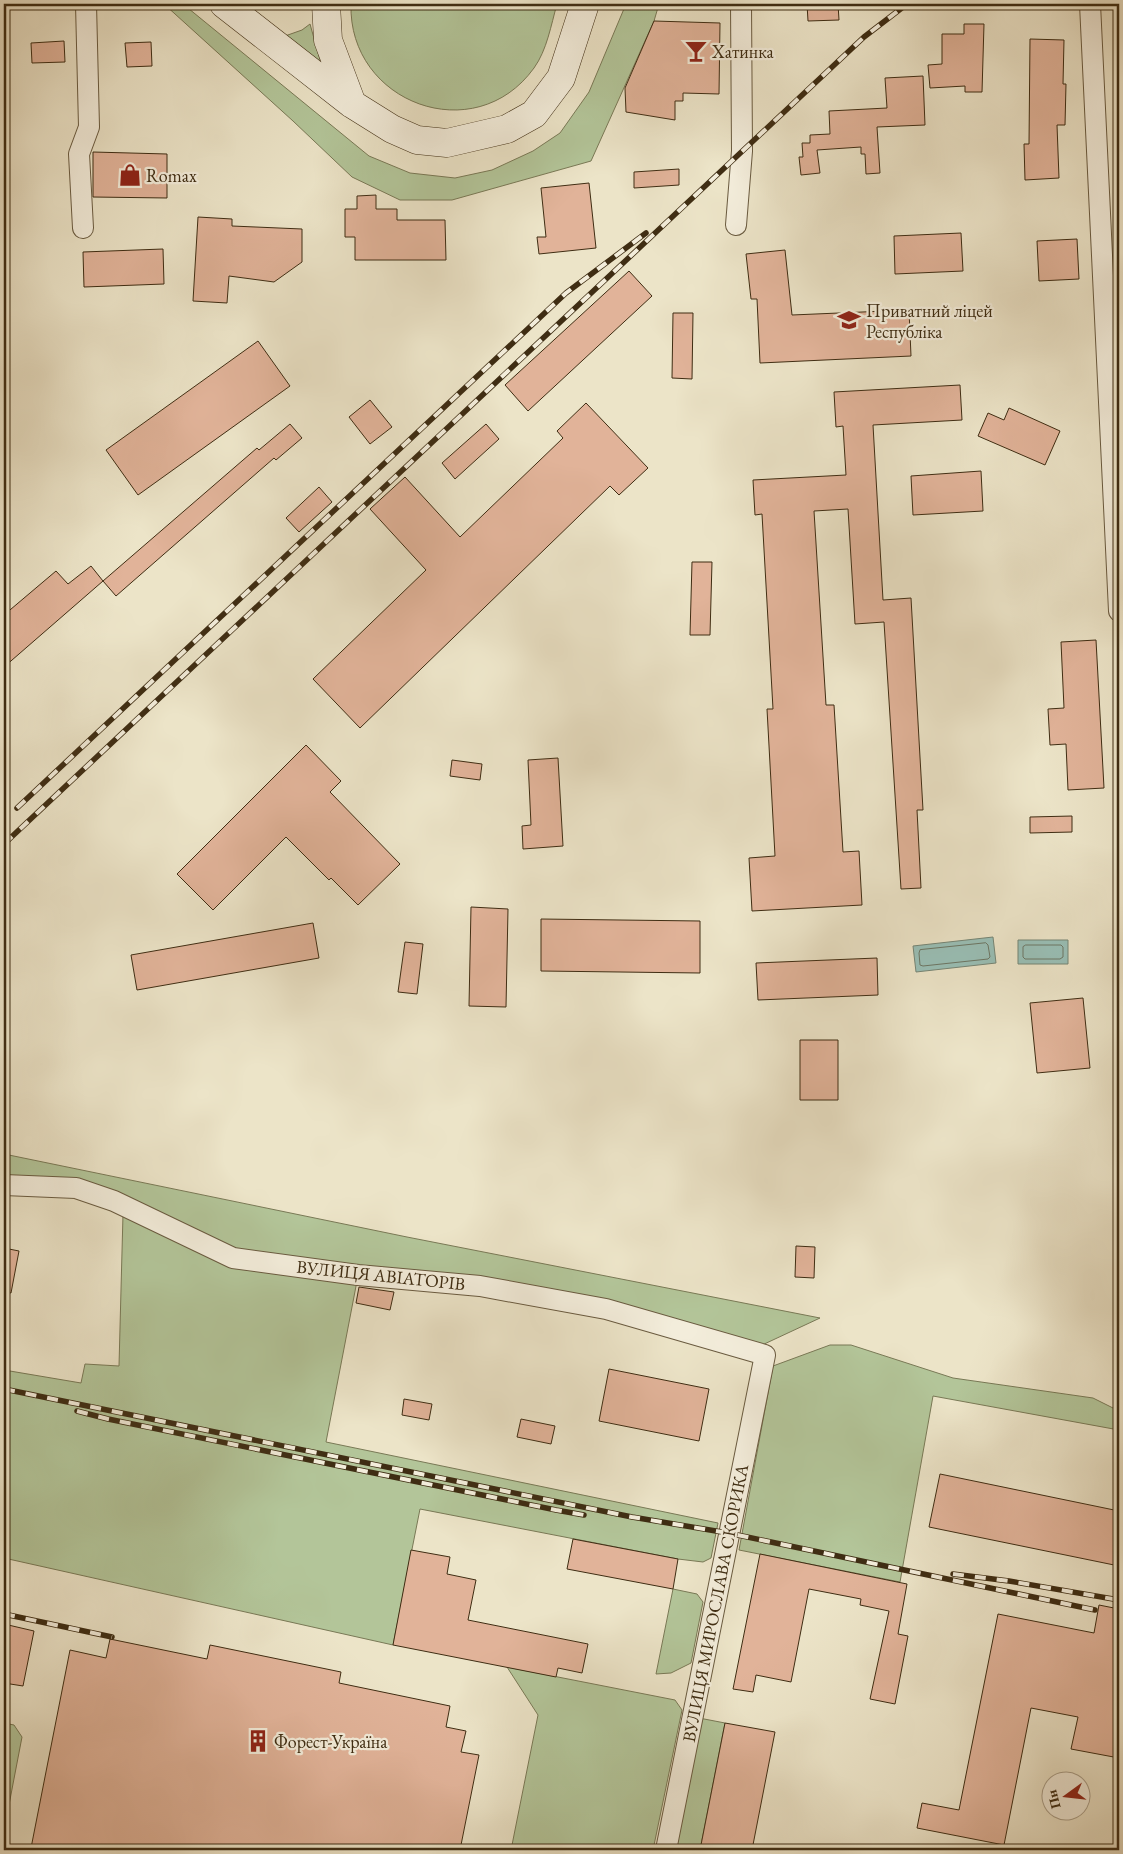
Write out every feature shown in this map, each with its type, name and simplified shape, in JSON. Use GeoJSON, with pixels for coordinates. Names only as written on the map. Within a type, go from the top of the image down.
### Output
{"type":"FeatureCollection","features":[{"type":"Feature","properties":{"kind":"main road"},"geometry":{"type":"LineString","coordinates":[[224,4],[352,104],[392,129],[417,140],[447,143],[506,129],[534,114],[561,78],[585,4]]}},
{"type":"Feature","properties":{"kind":"main road"},"geometry":{"type":"LineString","coordinates":[[326,4],[328,40],[352,104]]}},
{"type":"Feature","properties":{"kind":"street"},"geometry":{"type":"LineString","coordinates":[[84,228],[79,154],[89,127],[86,4]]}},
{"type":"Feature","properties":{"kind":"street"},"geometry":{"type":"LineString","coordinates":[[736,225],[742,151],[741,4]]}},
{"type":"Feature","properties":{"kind":"street"},"geometry":{"type":"LineString","coordinates":[[1090,4],[1119,611]]}},
{"type":"Feature","properties":{"kind":"street","name":"ВУЛИЦЯ АВІАТОРІВ"},"geometry":{"type":"LineString","coordinates":[[4,1185],[76,1188],[114,1201],[233,1258],[358,1275],[480,1286],[606,1309],[765,1356]]}},
{"type":"Feature","properties":{"kind":"street","name":"ВУЛИЦЯ МИРОСЛАВА СКОРИКА"},"geometry":{"type":"LineString","coordinates":[[666,1850],[765,1356]]}},
{"type":"Feature","properties":{"kind":"green space"},"geometry":{"type":"Polygon","coordinates":[[[164,4],[183,4],[369,156],[410,173],[455,178],[492,170],[533,151],[560,133],[589,92],[626,4],[659,4],[654,21],[591,161],[452,200],[400,200],[352,177],[164,4]]]}},
{"type":"Feature","properties":{"kind":"green space"},"geometry":{"type":"Polygon","coordinates":[[[351,4],[557,4],[548,37],[538,61],[534,68],[509,93],[480,107],[449,110],[419,104],[392,89],[370,67],[356,39],[351,4]]]}},
{"type":"Feature","properties":{"kind":"green space"},"geometry":{"type":"Polygon","coordinates":[[[310,24],[322,67],[285,36],[302,30],[310,24]]]}},
{"type":"Feature","properties":{"kind":"green space"},"geometry":{"type":"Polygon","coordinates":[[[4,1154],[407,1237],[820,1318],[760,1346],[235,1252],[118,1194],[4,1180],[4,1154]]]}},
{"type":"Feature","properties":{"kind":"green space"},"geometry":{"type":"Polygon","coordinates":[[[123,1214],[229,1264],[357,1281],[326,1442],[718,1523],[711,1558],[703,1562],[678,1559],[420,1509],[393,1645],[4,1558],[4,1370],[81,1383],[85,1364],[119,1366],[123,1214]]]}},
{"type":"Feature","properties":{"kind":"green space"},"geometry":{"type":"Polygon","coordinates":[[[830,1345],[851,1345],[953,1378],[1093,1398],[1119,1411],[1119,1430],[933,1396],[900,1582],[739,1550],[773,1366],[830,1345]]]}},
{"type":"Feature","properties":{"kind":"green space"},"geometry":{"type":"Polygon","coordinates":[[[673,1589],[697,1594],[703,1602],[691,1663],[671,1673],[656,1674],[673,1589]]]}},
{"type":"Feature","properties":{"kind":"green space"},"geometry":{"type":"Polygon","coordinates":[[[507,1667],[675,1700],[682,1710],[653,1850],[511,1850],[538,1715],[507,1667]]]}},
{"type":"Feature","properties":{"kind":"green space"},"geometry":{"type":"Polygon","coordinates":[[[699,1718],[725,1723],[700,1850],[674,1850],[699,1718]]]}},
{"type":"Feature","properties":{"kind":"green space"},"geometry":{"type":"Polygon","coordinates":[[[4,1723],[14,1725],[22,1737],[4,1831],[4,1723]]]}},
{"type":"Feature","properties":{"kind":"water"},"geometry":{"type":"Polygon","coordinates":[[[993,937],[996,963],[916,972],[913,946],[993,937]]]}},
{"type":"Feature","properties":{"kind":"water"},"geometry":{"type":"Polygon","coordinates":[[[1018,940],[1068,940],[1068,964],[1018,964],[1018,940]]]}},
{"type":"Feature","properties":{"kind":"building"},"geometry":{"type":"Polygon","coordinates":[[[807,4],[838,4],[839,20],[808,21],[807,4]]]}},
{"type":"Feature","properties":{"kind":"building"},"geometry":{"type":"Polygon","coordinates":[[[654,21],[720,23],[719,94],[683,93],[683,101],[675,101],[675,120],[626,112],[625,88],[654,21]]]}},
{"type":"Feature","properties":{"kind":"building"},"geometry":{"type":"Polygon","coordinates":[[[964,24],[984,24],[982,92],[965,92],[965,86],[930,88],[928,65],[942,64],[942,34],[964,34],[964,24]]]}},
{"type":"Feature","properties":{"kind":"building"},"geometry":{"type":"Polygon","coordinates":[[[1030,39],[1064,40],[1063,84],[1066,84],[1065,125],[1057,125],[1059,178],[1025,180],[1024,144],[1029,144],[1030,39]]]}},
{"type":"Feature","properties":{"kind":"building"},"geometry":{"type":"Polygon","coordinates":[[[64,41],[65,62],[32,63],[31,43],[64,41]]]}},
{"type":"Feature","properties":{"kind":"building"},"geometry":{"type":"Polygon","coordinates":[[[151,42],[152,66],[127,67],[125,43],[151,42]]]}},
{"type":"Feature","properties":{"kind":"building"},"geometry":{"type":"Polygon","coordinates":[[[923,76],[925,125],[877,127],[880,173],[866,174],[865,154],[861,154],[861,147],[817,150],[820,173],[801,175],[799,157],[803,157],[802,143],[810,143],[810,135],[830,134],[829,111],[887,108],[885,78],[923,76]]]}},
{"type":"Feature","properties":{"kind":"building","name":"Romax"},"geometry":{"type":"Polygon","coordinates":[[[93,152],[167,154],[167,198],[93,197],[93,152]]]}},
{"type":"Feature","properties":{"kind":"building"},"geometry":{"type":"Polygon","coordinates":[[[679,169],[679,185],[634,188],[634,172],[679,169]]]}},
{"type":"Feature","properties":{"kind":"building"},"geometry":{"type":"Polygon","coordinates":[[[589,183],[596,248],[539,254],[537,237],[546,237],[541,188],[589,183]]]}},
{"type":"Feature","properties":{"kind":"building"},"geometry":{"type":"Polygon","coordinates":[[[376,195],[376,209],[397,209],[397,220],[445,220],[446,260],[355,260],[355,237],[345,237],[345,209],[357,209],[357,196],[376,195]]]}},
{"type":"Feature","properties":{"kind":"building"},"geometry":{"type":"Polygon","coordinates":[[[198,217],[232,219],[232,226],[302,229],[302,262],[274,282],[229,276],[227,303],[193,301],[198,217]]]}},
{"type":"Feature","properties":{"kind":"building"},"geometry":{"type":"Polygon","coordinates":[[[961,233],[963,271],[895,274],[894,236],[961,233]]]}},
{"type":"Feature","properties":{"kind":"building"},"geometry":{"type":"Polygon","coordinates":[[[1077,239],[1079,279],[1039,281],[1037,241],[1077,239]]]}},
{"type":"Feature","properties":{"kind":"building"},"geometry":{"type":"Polygon","coordinates":[[[163,249],[164,284],[84,287],[83,252],[163,249]]]}},
{"type":"Feature","properties":{"kind":"building"},"geometry":{"type":"Polygon","coordinates":[[[785,250],[792,315],[909,310],[911,356],[760,363],[757,299],[751,299],[746,254],[785,250]]]}},
{"type":"Feature","properties":{"kind":"building"},"geometry":{"type":"Polygon","coordinates":[[[629,271],[652,296],[528,411],[505,385],[629,271]]]}},
{"type":"Feature","properties":{"kind":"building"},"geometry":{"type":"Polygon","coordinates":[[[673,313],[693,313],[692,379],[672,378],[673,313]]]}},
{"type":"Feature","properties":{"kind":"building"},"geometry":{"type":"Polygon","coordinates":[[[258,341],[290,386],[138,495],[106,450],[258,341]]]}},
{"type":"Feature","properties":{"kind":"building"},"geometry":{"type":"Polygon","coordinates":[[[960,385],[962,420],[873,425],[883,600],[911,598],[923,810],[917,810],[921,888],[901,889],[884,622],[855,624],[848,509],[814,511],[826,705],[834,705],[843,852],[859,851],[862,905],[752,911],[749,858],[775,856],[767,709],[773,709],[762,514],[755,515],[753,480],[846,475],[843,426],[836,427],[834,392],[960,385]]]}},
{"type":"Feature","properties":{"kind":"building"},"geometry":{"type":"Polygon","coordinates":[[[370,400],[392,427],[370,444],[349,417],[370,400]]]}},
{"type":"Feature","properties":{"kind":"building"},"geometry":{"type":"Polygon","coordinates":[[[586,403],[648,468],[619,495],[610,486],[360,728],[313,679],[426,570],[370,509],[405,477],[460,537],[563,438],[557,431],[586,403]]]}},
{"type":"Feature","properties":{"kind":"building"},"geometry":{"type":"Polygon","coordinates":[[[1009,408],[1060,431],[1045,465],[978,436],[988,413],[1004,420],[1009,408]]]}},
{"type":"Feature","properties":{"kind":"building"},"geometry":{"type":"Polygon","coordinates":[[[290,424],[302,438],[276,460],[274,458],[116,596],[103,581],[257,448],[259,450],[290,424]]]}},
{"type":"Feature","properties":{"kind":"building"},"geometry":{"type":"Polygon","coordinates":[[[486,424],[499,439],[455,479],[442,463],[486,424]]]}},
{"type":"Feature","properties":{"kind":"building"},"geometry":{"type":"Polygon","coordinates":[[[981,471],[983,511],[913,515],[911,476],[981,471]]]}},
{"type":"Feature","properties":{"kind":"building"},"geometry":{"type":"Polygon","coordinates":[[[319,487],[332,502],[299,532],[286,518],[319,487]]]}},
{"type":"Feature","properties":{"kind":"building"},"geometry":{"type":"Polygon","coordinates":[[[692,562],[712,562],[710,635],[690,635],[692,562]]]}},
{"type":"Feature","properties":{"kind":"building"},"geometry":{"type":"Polygon","coordinates":[[[91,566],[103,581],[4,667],[4,615],[56,571],[68,584],[91,566]]]}},
{"type":"Feature","properties":{"kind":"building"},"geometry":{"type":"Polygon","coordinates":[[[1096,640],[1104,788],[1068,790],[1066,744],[1050,745],[1048,709],[1064,708],[1061,642],[1096,640]]]}},
{"type":"Feature","properties":{"kind":"building"},"geometry":{"type":"Polygon","coordinates":[[[306,745],[341,781],[330,792],[400,864],[358,905],[331,878],[329,880],[286,837],[213,910],[177,874],[306,745]]]}},
{"type":"Feature","properties":{"kind":"building"},"geometry":{"type":"Polygon","coordinates":[[[558,758],[563,846],[523,849],[522,826],[531,825],[528,760],[558,758]]]}},
{"type":"Feature","properties":{"kind":"building"},"geometry":{"type":"Polygon","coordinates":[[[452,760],[482,764],[480,780],[450,776],[452,760]]]}},
{"type":"Feature","properties":{"kind":"building"},"geometry":{"type":"Polygon","coordinates":[[[1072,816],[1072,832],[1030,833],[1030,817],[1072,816]]]}},
{"type":"Feature","properties":{"kind":"building"},"geometry":{"type":"Polygon","coordinates":[[[471,907],[508,909],[506,1007],[469,1006],[471,907]]]}},
{"type":"Feature","properties":{"kind":"building"},"geometry":{"type":"Polygon","coordinates":[[[541,919],[700,921],[700,973],[541,971],[541,919]]]}},
{"type":"Feature","properties":{"kind":"building"},"geometry":{"type":"Polygon","coordinates":[[[313,923],[319,958],[137,990],[131,955],[313,923]]]}},
{"type":"Feature","properties":{"kind":"building"},"geometry":{"type":"Polygon","coordinates":[[[405,942],[423,944],[417,994],[398,992],[405,942]]]}},
{"type":"Feature","properties":{"kind":"building"},"geometry":{"type":"Polygon","coordinates":[[[877,958],[878,995],[758,1000],[756,963],[877,958]]]}},
{"type":"Feature","properties":{"kind":"building"},"geometry":{"type":"Polygon","coordinates":[[[1083,998],[1090,1068],[1037,1073],[1030,1003],[1083,998]]]}},
{"type":"Feature","properties":{"kind":"building"},"geometry":{"type":"Polygon","coordinates":[[[800,1040],[838,1040],[838,1100],[800,1100],[800,1040]]]}},
{"type":"Feature","properties":{"kind":"building"},"geometry":{"type":"Polygon","coordinates":[[[796,1246],[815,1247],[814,1278],[795,1277],[796,1246]]]}},
{"type":"Feature","properties":{"kind":"building"},"geometry":{"type":"Polygon","coordinates":[[[4,1248],[19,1251],[11,1293],[4,1292],[4,1248]]]}},
{"type":"Feature","properties":{"kind":"building"},"geometry":{"type":"Polygon","coordinates":[[[359,1287],[394,1292],[390,1310],[356,1303],[359,1287]]]}},
{"type":"Feature","properties":{"kind":"building"},"geometry":{"type":"Polygon","coordinates":[[[609,1369],[709,1389],[699,1441],[599,1421],[609,1369]]]}},
{"type":"Feature","properties":{"kind":"building"},"geometry":{"type":"Polygon","coordinates":[[[404,1399],[432,1404],[429,1420],[402,1415],[404,1399]]]}},
{"type":"Feature","properties":{"kind":"building"},"geometry":{"type":"Polygon","coordinates":[[[521,1419],[555,1426],[551,1444],[517,1437],[521,1419]]]}},
{"type":"Feature","properties":{"kind":"building"},"geometry":{"type":"Polygon","coordinates":[[[940,1474],[1119,1511],[1119,1566],[929,1527],[940,1474]]]}},
{"type":"Feature","properties":{"kind":"building"},"geometry":{"type":"Polygon","coordinates":[[[573,1539],[678,1559],[673,1589],[567,1569],[573,1539]]]}},
{"type":"Feature","properties":{"kind":"building"},"geometry":{"type":"Polygon","coordinates":[[[411,1550],[450,1557],[447,1574],[476,1580],[468,1620],[588,1644],[582,1673],[558,1668],[556,1677],[393,1645],[411,1550]]]}},
{"type":"Feature","properties":{"kind":"building"},"geometry":{"type":"Polygon","coordinates":[[[760,1554],[907,1584],[898,1634],[908,1636],[895,1704],[870,1699],[889,1611],[860,1605],[861,1599],[809,1589],[791,1682],[756,1675],[753,1692],[733,1689],[760,1554]]]}},
{"type":"Feature","properties":{"kind":"building"},"geometry":{"type":"Polygon","coordinates":[[[1099,1605],[1119,1609],[1119,1758],[1071,1749],[1078,1717],[1031,1708],[1004,1845],[917,1828],[922,1803],[959,1810],[998,1614],[1094,1633],[1099,1605]]]}},
{"type":"Feature","properties":{"kind":"building"},"geometry":{"type":"Polygon","coordinates":[[[4,1624],[34,1631],[23,1686],[4,1683],[4,1624]]]}},
{"type":"Feature","properties":{"kind":"building","name":"Форест-Україна"},"geometry":{"type":"Polygon","coordinates":[[[110,1639],[207,1659],[210,1645],[341,1672],[339,1683],[450,1706],[446,1727],[466,1731],[461,1752],[479,1755],[460,1850],[44,1850],[31,1848],[70,1650],[106,1658],[110,1639]]]}},
{"type":"Feature","properties":{"kind":"building"},"geometry":{"type":"Polygon","coordinates":[[[725,1723],[775,1732],[752,1850],[700,1850],[725,1723]]]}},
{"type":"Feature","properties":{"kind":"railway"},"geometry":{"type":"LineString","coordinates":[[4,844],[864,37],[907,4]]}},
{"type":"Feature","properties":{"kind":"railway"},"geometry":{"type":"LineString","coordinates":[[17,808],[566,293],[646,233]]}},
{"type":"Feature","properties":{"kind":"railway"},"geometry":{"type":"LineString","coordinates":[[4,1389],[632,1517],[728,1533],[1095,1610]]}},
{"type":"Feature","properties":{"kind":"railway"},"geometry":{"type":"LineString","coordinates":[[77,1411],[108,1419],[584,1515]]}},
{"type":"Feature","properties":{"kind":"railway"},"geometry":{"type":"LineString","coordinates":[[953,1574],[1009,1581],[1119,1600]]}},
{"type":"Feature","properties":{"kind":"railway"},"geometry":{"type":"LineString","coordinates":[[4,1614],[112,1637]]}},
{"type":"Feature","properties":{"kind":"place","name":"Хатинка"},"geometry":{"type":"Point","coordinates":[696,51]}},
{"type":"Feature","properties":{"kind":"place","name":"Romax"},"geometry":{"type":"Point","coordinates":[130,175]}},
{"type":"Feature","properties":{"kind":"place","name":"Приватний ліцей Республіка"},"geometry":{"type":"Point","coordinates":[849,320]}},
{"type":"Feature","properties":{"kind":"place","name":"Форест-Україна"},"geometry":{"type":"Point","coordinates":[258,1741]}}]}
